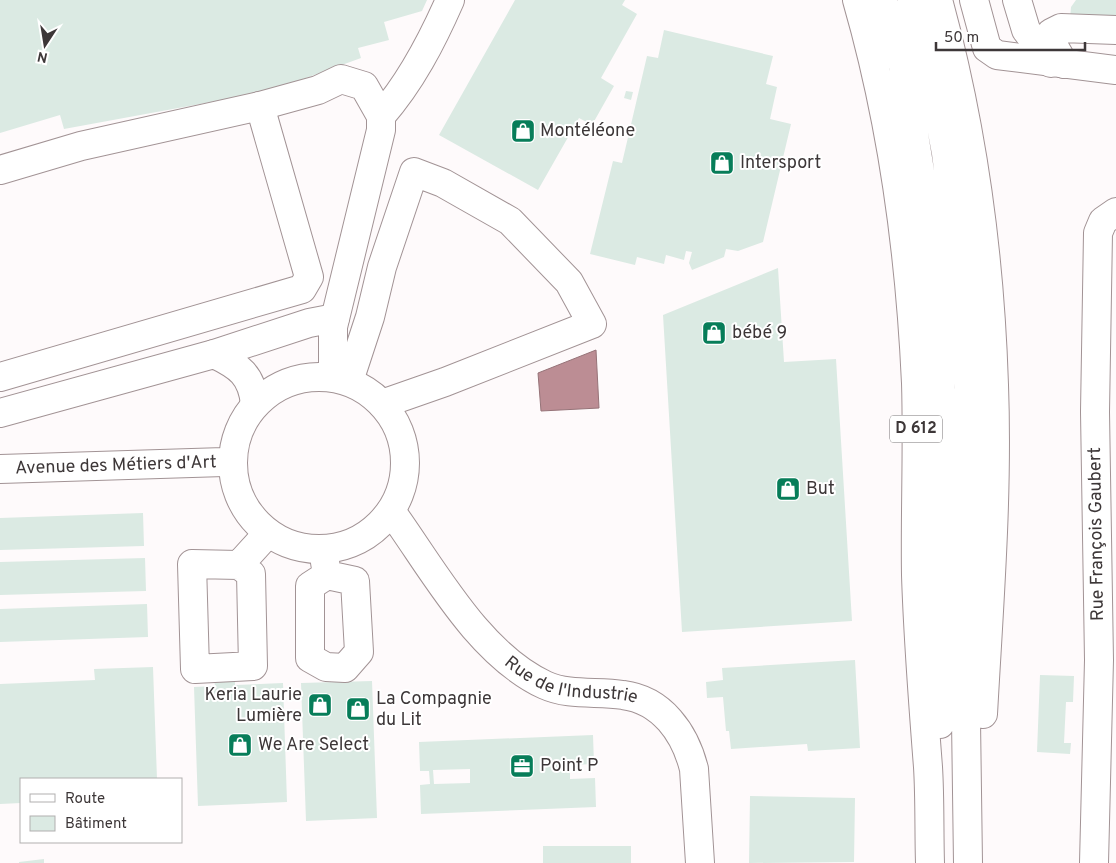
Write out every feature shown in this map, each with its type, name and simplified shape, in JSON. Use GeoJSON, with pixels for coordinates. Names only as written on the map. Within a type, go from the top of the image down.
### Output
{"type":"FeatureCollection","features":[{"type":"Feature","properties":{"kind":"main road"},"geometry":{"type":"LineString","coordinates":[[381,116],[398,97],[436,32],[450,0]]}},
{"type":"Feature","properties":{"kind":"main road","name":"D 612"},"geometry":{"type":"LineString","coordinates":[[857,0],[873,57],[889,141],[904,228],[911,302],[916,386],[919,661],[928,769],[930,863]]}},
{"type":"Feature","properties":{"kind":"main road","name":"D 612"},"geometry":{"type":"LineString","coordinates":[[883,0],[902,66],[929,227],[936,314],[942,406],[939,590],[941,863]]}},
{"type":"Feature","properties":{"kind":"main road","name":"D 612"},"geometry":{"type":"LineString","coordinates":[[912,0],[928,57],[946,153],[955,225],[969,387],[965,648],[968,855]]}},
{"type":"Feature","properties":{"kind":"main road","name":"D 612"},"geometry":{"type":"LineString","coordinates":[[938,0],[954,58],[976,188],[988,299],[994,385],[992,555],[981,737],[968,855]]}},
{"type":"Feature","properties":{"kind":"main road"},"geometry":{"type":"LineString","coordinates":[[974,0],[987,48],[997,56],[1116,70]]}},
{"type":"Feature","properties":{"kind":"main road"},"geometry":{"type":"LineString","coordinates":[[1017,0],[1026,30],[1058,63]]}},
{"type":"Feature","properties":{"kind":"main road"},"geometry":{"type":"LineString","coordinates":[[1058,63],[1051,32],[1061,28],[1116,30]]}},
{"type":"Feature","properties":{"kind":"main road"},"geometry":{"type":"LineString","coordinates":[[0,170],[81,146],[260,106],[318,90],[342,79],[364,86],[381,116],[381,130],[333,327],[341,379]]}},
{"type":"Feature","properties":{"kind":"main road"},"geometry":{"type":"LineString","coordinates":[[0,378],[302,289],[309,278],[260,106]]}},
{"type":"Feature","properties":{"kind":"main road"},"geometry":{"type":"LineString","coordinates":[[341,379],[370,317],[382,267],[414,172],[443,183],[510,221],[568,282],[592,324],[445,382],[382,404]]}},
{"type":"Feature","properties":{"kind":"main road","name":"Rue François Gaubert"},"geometry":{"type":"LineString","coordinates":[[1094,863],[1105,791],[1098,660],[1095,412],[1106,363],[1098,233],[1103,221],[1116,212]]}},
{"type":"Feature","properties":{"kind":"main road"},"geometry":{"type":"LineString","coordinates":[[0,413],[214,354],[309,323],[335,318]]}},
{"type":"Feature","properties":{"kind":"main road"},"geometry":{"type":"LineString","coordinates":[[214,354],[237,365],[251,385],[255,404]]}},
{"type":"Feature","properties":{"kind":"main road"},"geometry":{"type":"LineString","coordinates":[[304,378],[341,379],[367,391],[382,404],[396,422],[401,436],[406,466],[402,489],[391,511],[373,531],[349,544],[325,562],[303,548],[285,542],[268,533],[252,518],[241,500],[234,480],[232,459],[239,430],[255,404],[278,387],[304,378]]}},
{"type":"Feature","properties":{"kind":"main road","name":"Avenue des Métiers d'Art"},"geometry":{"type":"LineString","coordinates":[[0,469],[224,462],[232,459]]}},
{"type":"Feature","properties":{"kind":"main road","name":"Rue de l'Industrie"},"geometry":{"type":"LineString","coordinates":[[391,511],[466,619],[509,664],[547,686],[573,692],[624,695],[645,701],[666,714],[677,729],[690,755],[694,769],[700,863]]}},
{"type":"Feature","properties":{"kind":"main road"},"geometry":{"type":"LineString","coordinates":[[239,565],[268,533]]}},
{"type":"Feature","properties":{"kind":"main road"},"geometry":{"type":"LineString","coordinates":[[926,863],[929,822]]}},
{"type":"Feature","properties":{"kind":"shaded area"},"geometry":{"type":"Polygon","coordinates":[[[596,350],[599,408],[541,411],[538,373],[596,350]]]}},
{"type":"Feature","properties":{"kind":"building"},"geometry":{"type":"Polygon","coordinates":[[[0,0],[427,0],[422,11],[384,22],[389,40],[358,48],[361,58],[287,85],[260,93],[64,129],[60,115],[0,133],[0,0]]]}},
{"type":"Feature","properties":{"kind":"building"},"geometry":{"type":"Polygon","coordinates":[[[515,0],[625,0],[622,5],[637,14],[601,78],[614,86],[592,125],[579,118],[538,190],[439,135],[515,0]]]}},
{"type":"Feature","properties":{"kind":"building"},"geometry":{"type":"Polygon","coordinates":[[[1076,0],[1116,0],[1116,21],[1070,19],[1071,7],[1076,0]]]}},
{"type":"Feature","properties":{"kind":"building"},"geometry":{"type":"Polygon","coordinates":[[[664,30],[773,56],[766,84],[777,87],[770,119],[791,124],[763,242],[738,251],[726,249],[724,257],[692,270],[689,263],[692,252],[686,251],[684,260],[666,255],[664,264],[637,257],[635,265],[590,254],[613,161],[622,163],[647,56],[658,58],[664,30]]]}},
{"type":"Feature","properties":{"kind":"building"},"geometry":{"type":"Polygon","coordinates":[[[626,91],[633,92],[631,100],[624,98],[626,91]]]}},
{"type":"Feature","properties":{"kind":"building"},"geometry":{"type":"Polygon","coordinates":[[[778,268],[784,362],[836,359],[852,621],[682,632],[663,315],[778,268]]]}},
{"type":"Feature","properties":{"kind":"building"},"geometry":{"type":"Polygon","coordinates":[[[143,513],[144,546],[0,550],[0,518],[143,513]]]}},
{"type":"Feature","properties":{"kind":"building"},"geometry":{"type":"Polygon","coordinates":[[[145,558],[146,591],[0,595],[0,562],[145,558]]]}},
{"type":"Feature","properties":{"kind":"building"},"geometry":{"type":"Polygon","coordinates":[[[147,604],[148,637],[0,642],[0,609],[147,604]]]}},
{"type":"Feature","properties":{"kind":"building"},"geometry":{"type":"Polygon","coordinates":[[[855,660],[860,748],[808,751],[807,744],[731,749],[729,731],[726,731],[723,697],[707,698],[706,682],[723,680],[722,668],[855,660]]]}},
{"type":"Feature","properties":{"kind":"building"},"geometry":{"type":"Polygon","coordinates":[[[153,667],[157,778],[20,778],[20,803],[0,804],[0,684],[95,680],[94,669],[153,667]]]}},
{"type":"Feature","properties":{"kind":"building"},"geometry":{"type":"Polygon","coordinates":[[[1040,675],[1074,676],[1073,702],[1066,702],[1064,743],[1071,743],[1070,754],[1037,752],[1040,675]]]}},
{"type":"Feature","properties":{"kind":"building","name":"We Are Select"},"geometry":{"type":"Polygon","coordinates":[[[235,678],[235,685],[283,683],[287,802],[198,806],[194,687],[215,686],[214,679],[235,678]]]}},
{"type":"Feature","properties":{"kind":"building"},"geometry":{"type":"Polygon","coordinates":[[[372,681],[377,818],[306,821],[301,683],[372,681]]]}},
{"type":"Feature","properties":{"kind":"building"},"geometry":{"type":"Polygon","coordinates":[[[593,735],[594,764],[570,765],[570,779],[595,778],[596,807],[421,814],[420,785],[430,784],[429,771],[420,771],[419,742],[593,735]],[[470,769],[433,770],[434,784],[470,783],[470,769]]]}},
{"type":"Feature","properties":{"kind":"building"},"geometry":{"type":"Polygon","coordinates":[[[750,796],[855,798],[854,862],[749,863],[750,796]]]}},
{"type":"Feature","properties":{"kind":"building"},"geometry":{"type":"Polygon","coordinates":[[[543,846],[631,846],[631,863],[543,863],[543,846]]]}},
{"type":"Feature","properties":{"kind":"building"},"geometry":{"type":"Polygon","coordinates":[[[44,859],[44,863],[19,863],[19,862],[44,859]]]}},
{"type":"Feature","properties":{"kind":"place","name":"Montéléone"},"geometry":{"type":"Point","coordinates":[523,131]}},
{"type":"Feature","properties":{"kind":"place","name":"Intersport"},"geometry":{"type":"Point","coordinates":[722,163]}},
{"type":"Feature","properties":{"kind":"place","name":"bébé 9"},"geometry":{"type":"Point","coordinates":[714,333]}},
{"type":"Feature","properties":{"kind":"place","name":"But"},"geometry":{"type":"Point","coordinates":[788,489]}},
{"type":"Feature","properties":{"kind":"place","name":"Keria Laurie Lumière"},"geometry":{"type":"Point","coordinates":[320,705]}},
{"type":"Feature","properties":{"kind":"place","name":"La Compagnie du Lit"},"geometry":{"type":"Point","coordinates":[358,709]}},
{"type":"Feature","properties":{"kind":"place","name":"We Are Select"},"geometry":{"type":"Point","coordinates":[240,745]}},
{"type":"Feature","properties":{"kind":"place","name":"Point P"},"geometry":{"type":"Point","coordinates":[522,766]}}]}
